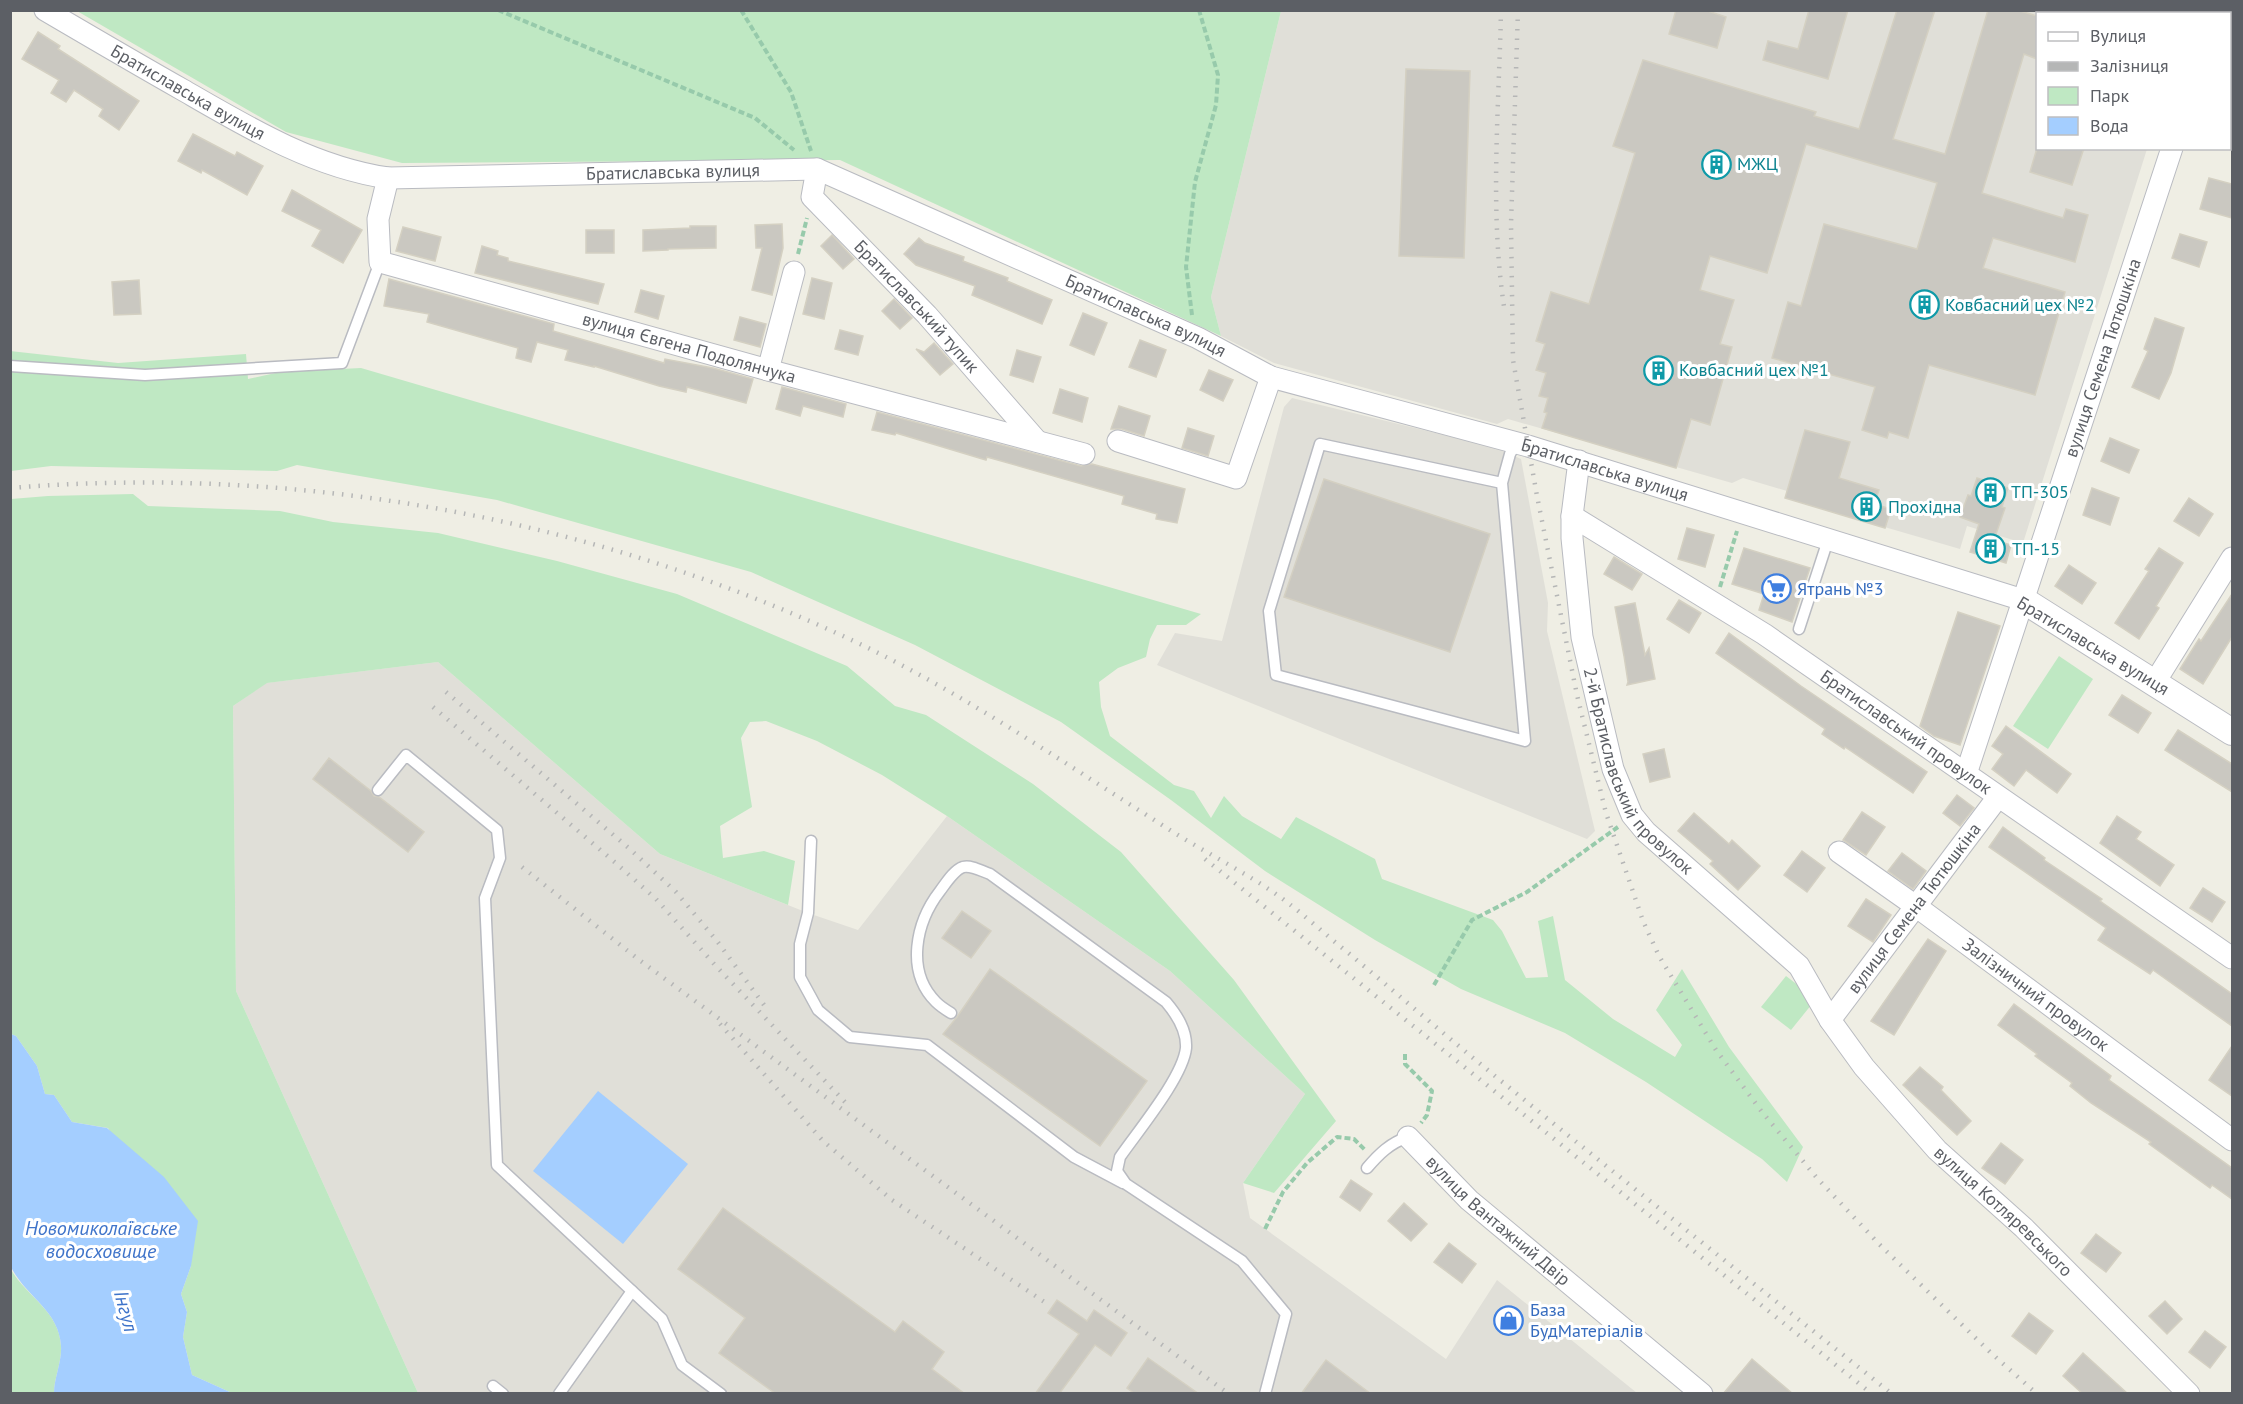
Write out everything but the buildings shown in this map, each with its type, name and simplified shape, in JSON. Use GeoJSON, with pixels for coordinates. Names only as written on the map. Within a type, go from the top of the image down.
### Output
{"type":"FeatureCollection","features":[{"type":"Feature","properties":{"kind":"street","name":"Братиславська вулиця"},"geometry":{"type":"LineString","coordinates":[[45,10],[245,126],[298,152],[360,174],[387,178],[818,169],[1198,338],[1271,377],[1579,461],[2023,600],[2232,732]]}},
{"type":"Feature","properties":{"kind":"street","name":"вулиця Семена Тютюшкіна"},"geometry":{"type":"LineString","coordinates":[[1966,774],[2171,150]]}},
{"type":"Feature","properties":{"kind":"street"},"geometry":{"type":"LineString","coordinates":[[812,197],[818,169]]}},
{"type":"Feature","properties":{"kind":"street"},"geometry":{"type":"LineString","coordinates":[[380,262],[378,219],[387,178]]}},
{"type":"Feature","properties":{"kind":"street","name":"Братиславський тупик"},"geometry":{"type":"LineString","coordinates":[[812,197],[927,315],[1037,441]]}},
{"type":"Feature","properties":{"kind":"street","name":"вулиця Євгена Подолянчука"},"geometry":{"type":"LineString","coordinates":[[380,262],[768,370],[1084,454]]}},
{"type":"Feature","properties":{"kind":"street"},"geometry":{"type":"LineString","coordinates":[[768,370],[794,272]]}},
{"type":"Feature","properties":{"kind":"street"},"geometry":{"type":"LineString","coordinates":[[1118,441],[1236,478],[1271,377]]}},
{"type":"Feature","properties":{"kind":"street","name":"2-й Братиславський провулок"},"geometry":{"type":"LineString","coordinates":[[1579,461],[1572,516],[1572,538],[1582,637],[1613,770],[1632,815],[1646,832],[1799,966],[1830,1020]]}},
{"type":"Feature","properties":{"kind":"street","name":"Братиславський провулок"},"geometry":{"type":"LineString","coordinates":[[1572,516],[1764,634],[2232,958]]}},
{"type":"Feature","properties":{"kind":"street"},"geometry":{"type":"LineString","coordinates":[[2155,682],[2232,558]]}},
{"type":"Feature","properties":{"kind":"street","name":"вулиця Семена Тютюшкіна"},"geometry":{"type":"LineString","coordinates":[[1830,1020],[1998,797]]}},
{"type":"Feature","properties":{"kind":"street","name":"Залізничний провулок"},"geometry":{"type":"LineString","coordinates":[[1839,852],[2232,1140]]}},
{"type":"Feature","properties":{"kind":"street","name":"вулиця Котляревського"},"geometry":{"type":"LineString","coordinates":[[1830,1020],[1864,1067],[1937,1150],[2024,1228],[2189,1394]]}},
{"type":"Feature","properties":{"kind":"street","name":"вулиця Вантажний Двір"},"geometry":{"type":"LineString","coordinates":[[1408,1137],[1469,1200],[1702,1394]]}},
{"type":"Feature","properties":{"kind":"lane"},"geometry":{"type":"LineString","coordinates":[[10,366],[145,375],[342,363],[380,262]]}},
{"type":"Feature","properties":{"kind":"lane"},"geometry":{"type":"LineString","coordinates":[[1502,483],[1320,444],[1269,611],[1276,675],[1525,741],[1502,483],[1510,454],[1516,443]]}},
{"type":"Feature","properties":{"kind":"lane"},"geometry":{"type":"LineString","coordinates":[[1799,629],[1828,540]]}},
{"type":"Feature","properties":{"kind":"lane"},"geometry":{"type":"LineString","coordinates":[[378,790],[406,756],[497,830],[500,858],[485,898],[497,1165],[662,1319],[682,1365],[705,1389],[721,1394]]}},
{"type":"Feature","properties":{"kind":"lane"},"geometry":{"type":"LineString","coordinates":[[811,841],[808,913],[800,944],[800,977],[818,1010],[850,1037],[927,1045],[1074,1156],[1126,1184],[1242,1261],[1286,1314],[1265,1394]]}},
{"type":"Feature","properties":{"kind":"lane"},"geometry":{"type":"LineString","coordinates":[[951,1013],[936,1002],[923,984],[916,952],[922,922],[935,898],[962,867],[973,867],[990,874],[1166,1002],[1179,1018],[1186,1047],[1180,1071],[1120,1156],[1117,1171],[1126,1184]]}},
{"type":"Feature","properties":{"kind":"lane"},"geometry":{"type":"LineString","coordinates":[[1371,1163],[1396,1141],[1408,1137]]}},
{"type":"Feature","properties":{"kind":"lane"},"geometry":{"type":"LineString","coordinates":[[559,1394],[632,1291]]}},
{"type":"Feature","properties":{"kind":"lane"},"geometry":{"type":"LineString","coordinates":[[493,1386],[503,1394]]}},
{"type":"Feature","properties":{"kind":"path"},"geometry":{"type":"LineString","coordinates":[[498,10],[755,118],[818,169]]}},
{"type":"Feature","properties":{"kind":"path"},"geometry":{"type":"LineString","coordinates":[[741,10],[791,92],[818,169]]}},
{"type":"Feature","properties":{"kind":"path"},"geometry":{"type":"LineString","coordinates":[[1198,11],[1218,75],[1216,105],[1195,182],[1186,267],[1192,321],[1198,338]]}},
{"type":"Feature","properties":{"kind":"path"},"geometry":{"type":"LineString","coordinates":[[794,272],[812,197]]}},
{"type":"Feature","properties":{"kind":"path"},"geometry":{"type":"LineString","coordinates":[[1714,604],[1742,513]]}},
{"type":"Feature","properties":{"kind":"path"},"geometry":{"type":"LineString","coordinates":[[1434,985],[1472,920],[1527,892],[1632,815]]}},
{"type":"Feature","properties":{"kind":"path"},"geometry":{"type":"LineString","coordinates":[[1405,1054],[1405,1064],[1432,1091],[1427,1115],[1408,1137]]}},
{"type":"Feature","properties":{"kind":"path"},"geometry":{"type":"LineString","coordinates":[[1265,1228],[1283,1192],[1307,1163],[1336,1137],[1354,1139],[1371,1163]]}},
{"type":"Feature","properties":{"kind":"shaded area"},"geometry":{"type":"Polygon","coordinates":[[[1281,11],[2191,11],[2036,12],[2036,150],[2147,150],[2023,543],[1967,526],[1960,549],[1785,498],[1787,491],[1743,478],[1732,483],[1508,419],[1497,424],[1274,363],[1221,336],[1211,297],[1281,11]]]}},
{"type":"Feature","properties":{"kind":"shaded area"},"geometry":{"type":"Polygon","coordinates":[[[1292,398],[1497,448],[1521,459],[1548,603],[1547,631],[1595,831],[1587,839],[1157,665],[1175,633],[1222,641],[1284,407],[1292,398]]]}},
{"type":"Feature","properties":{"kind":"shaded area"},"geometry":{"type":"Polygon","coordinates":[[[438,662],[660,854],[808,913],[858,930],[947,816],[1170,971],[1305,1094],[1243,1183],[1250,1218],[1446,1359],[1497,1280],[1637,1393],[418,1393],[236,991],[233,706],[266,683],[438,662]]]}},
{"type":"Feature","properties":{"kind":"green space"},"geometry":{"type":"Polygon","coordinates":[[[77,11],[1281,11],[1211,297],[1221,336],[840,160],[402,163],[286,132],[77,11]]]}},
{"type":"Feature","properties":{"kind":"green space"},"geometry":{"type":"Polygon","coordinates":[[[10,351],[118,363],[246,354],[248,379],[280,372],[361,368],[1201,614],[1186,625],[1157,625],[1150,639],[1146,657],[1118,668],[1099,682],[1101,707],[1110,736],[1174,785],[1194,791],[1211,818],[1224,796],[1242,816],[1281,839],[1296,817],[1375,859],[1382,879],[1493,920],[1502,931],[1526,978],[1548,977],[1538,921],[1553,916],[1565,980],[1613,1019],[1675,1057],[1682,1045],[1656,1010],[1682,969],[1729,1047],[1803,1147],[1787,1182],[1762,1159],[1646,1082],[1565,1033],[1461,989],[1375,940],[1265,871],[1171,800],[1061,722],[915,645],[751,572],[497,500],[297,465],[277,471],[51,466],[11,471],[10,351]]]}},
{"type":"Feature","properties":{"kind":"green space"},"geometry":{"type":"Polygon","coordinates":[[[133,494],[148,506],[280,511],[333,522],[438,533],[557,561],[677,594],[847,666],[895,706],[926,715],[1033,784],[1121,852],[1234,980],[1336,1121],[1274,1193],[1243,1183],[1305,1094],[1170,971],[947,816],[882,775],[817,741],[766,721],[750,722],[741,738],[752,807],[720,826],[723,858],[764,851],[795,861],[788,905],[660,854],[438,662],[267,683],[233,706],[236,991],[418,1393],[232,1393],[192,1375],[183,1337],[187,1312],[181,1294],[191,1266],[108,1128],[72,1122],[54,1095],[45,1094],[37,1066],[16,1036],[11,1034],[11,499],[133,494]]]}},
{"type":"Feature","properties":{"kind":"green space"},"geometry":{"type":"Polygon","coordinates":[[[2059,656],[2093,679],[2048,749],[2013,726],[2059,656]]]}},
{"type":"Feature","properties":{"kind":"green space"},"geometry":{"type":"Polygon","coordinates":[[[1786,976],[1816,999],[1791,1030],[1761,1007],[1786,976]]]}},
{"type":"Feature","properties":{"kind":"green space"},"geometry":{"type":"Polygon","coordinates":[[[10,1268],[48,1313],[59,1334],[61,1352],[54,1393],[11,1393],[10,1268]]]}},
{"type":"Feature","properties":{"kind":"water","name":"Новомиколаївське водосховище"},"geometry":{"type":"Polygon","coordinates":[[[11,1034],[16,1036],[37,1066],[45,1094],[54,1095],[72,1122],[107,1128],[164,1177],[198,1221],[191,1266],[181,1294],[187,1312],[183,1337],[192,1375],[232,1393],[54,1393],[61,1352],[59,1334],[48,1313],[17,1278],[11,1267],[11,1034]]]}},
{"type":"Feature","properties":{"kind":"water"},"geometry":{"type":"Polygon","coordinates":[[[598,1091],[688,1164],[623,1244],[533,1171],[598,1091]]]}},
{"type":"Feature","properties":{"kind":"railway"},"geometry":{"type":"LineString","coordinates":[[1501,10],[1496,200],[1500,276],[1505,313]]}},
{"type":"Feature","properties":{"kind":"railway"},"geometry":{"type":"LineString","coordinates":[[1518,10],[1511,224],[1513,360],[1537,496],[1577,695],[1606,813],[1643,921],[1659,956],[1716,1050],[1762,1112],[1817,1178],[1879,1244],[1991,1353],[2037,1394]]}},
{"type":"Feature","properties":{"kind":"railway"},"geometry":{"type":"LineString","coordinates":[[10,488],[119,483],[229,485],[338,494],[446,510],[554,534],[659,564],[762,601],[862,645],[976,707],[1280,897],[1544,1116],[1892,1394]]}},
{"type":"Feature","properties":{"kind":"railway"},"geometry":{"type":"LineString","coordinates":[[446,692],[631,850],[676,892],[717,941],[767,1009]]}},
{"type":"Feature","properties":{"kind":"railway"},"geometry":{"type":"LineString","coordinates":[[433,707],[656,899],[845,1102]]}},
{"type":"Feature","properties":{"kind":"railway"},"geometry":{"type":"LineString","coordinates":[[1205,859],[1872,1394]]}},
{"type":"Feature","properties":{"kind":"railway"},"geometry":{"type":"LineString","coordinates":[[522,867],[638,959],[1229,1394]]}},
{"type":"Feature","properties":{"kind":"railway"},"geometry":{"type":"LineString","coordinates":[[720,1024],[823,1141],[892,1200],[1049,1305]]}},
{"type":"Feature","properties":{"kind":"place","name":"МЖЦ"},"geometry":{"type":"Point","coordinates":[1716,164]}},
{"type":"Feature","properties":{"kind":"place","name":"Ковбасний цех №2"},"geometry":{"type":"Point","coordinates":[1924,305]}},
{"type":"Feature","properties":{"kind":"place","name":"Ковбасний цех №1"},"geometry":{"type":"Point","coordinates":[1658,370]}},
{"type":"Feature","properties":{"kind":"place","name":"ТП-305"},"geometry":{"type":"Point","coordinates":[1990,492]}},
{"type":"Feature","properties":{"kind":"place","name":"Прохідна"},"geometry":{"type":"Point","coordinates":[1867,507]}},
{"type":"Feature","properties":{"kind":"place","name":"ТП-15"},"geometry":{"type":"Point","coordinates":[1991,549]}},
{"type":"Feature","properties":{"kind":"place","name":"Ятрань №3"},"geometry":{"type":"Point","coordinates":[1776,589]}},
{"type":"Feature","properties":{"kind":"place","name":"База БудМатеріалів"},"geometry":{"type":"Point","coordinates":[1509,1320]}},
{"type":"Feature","properties":{"kind":"water label","name":"Інгул"},"geometry":{"type":"Point","coordinates":[126,1311]}}]}
